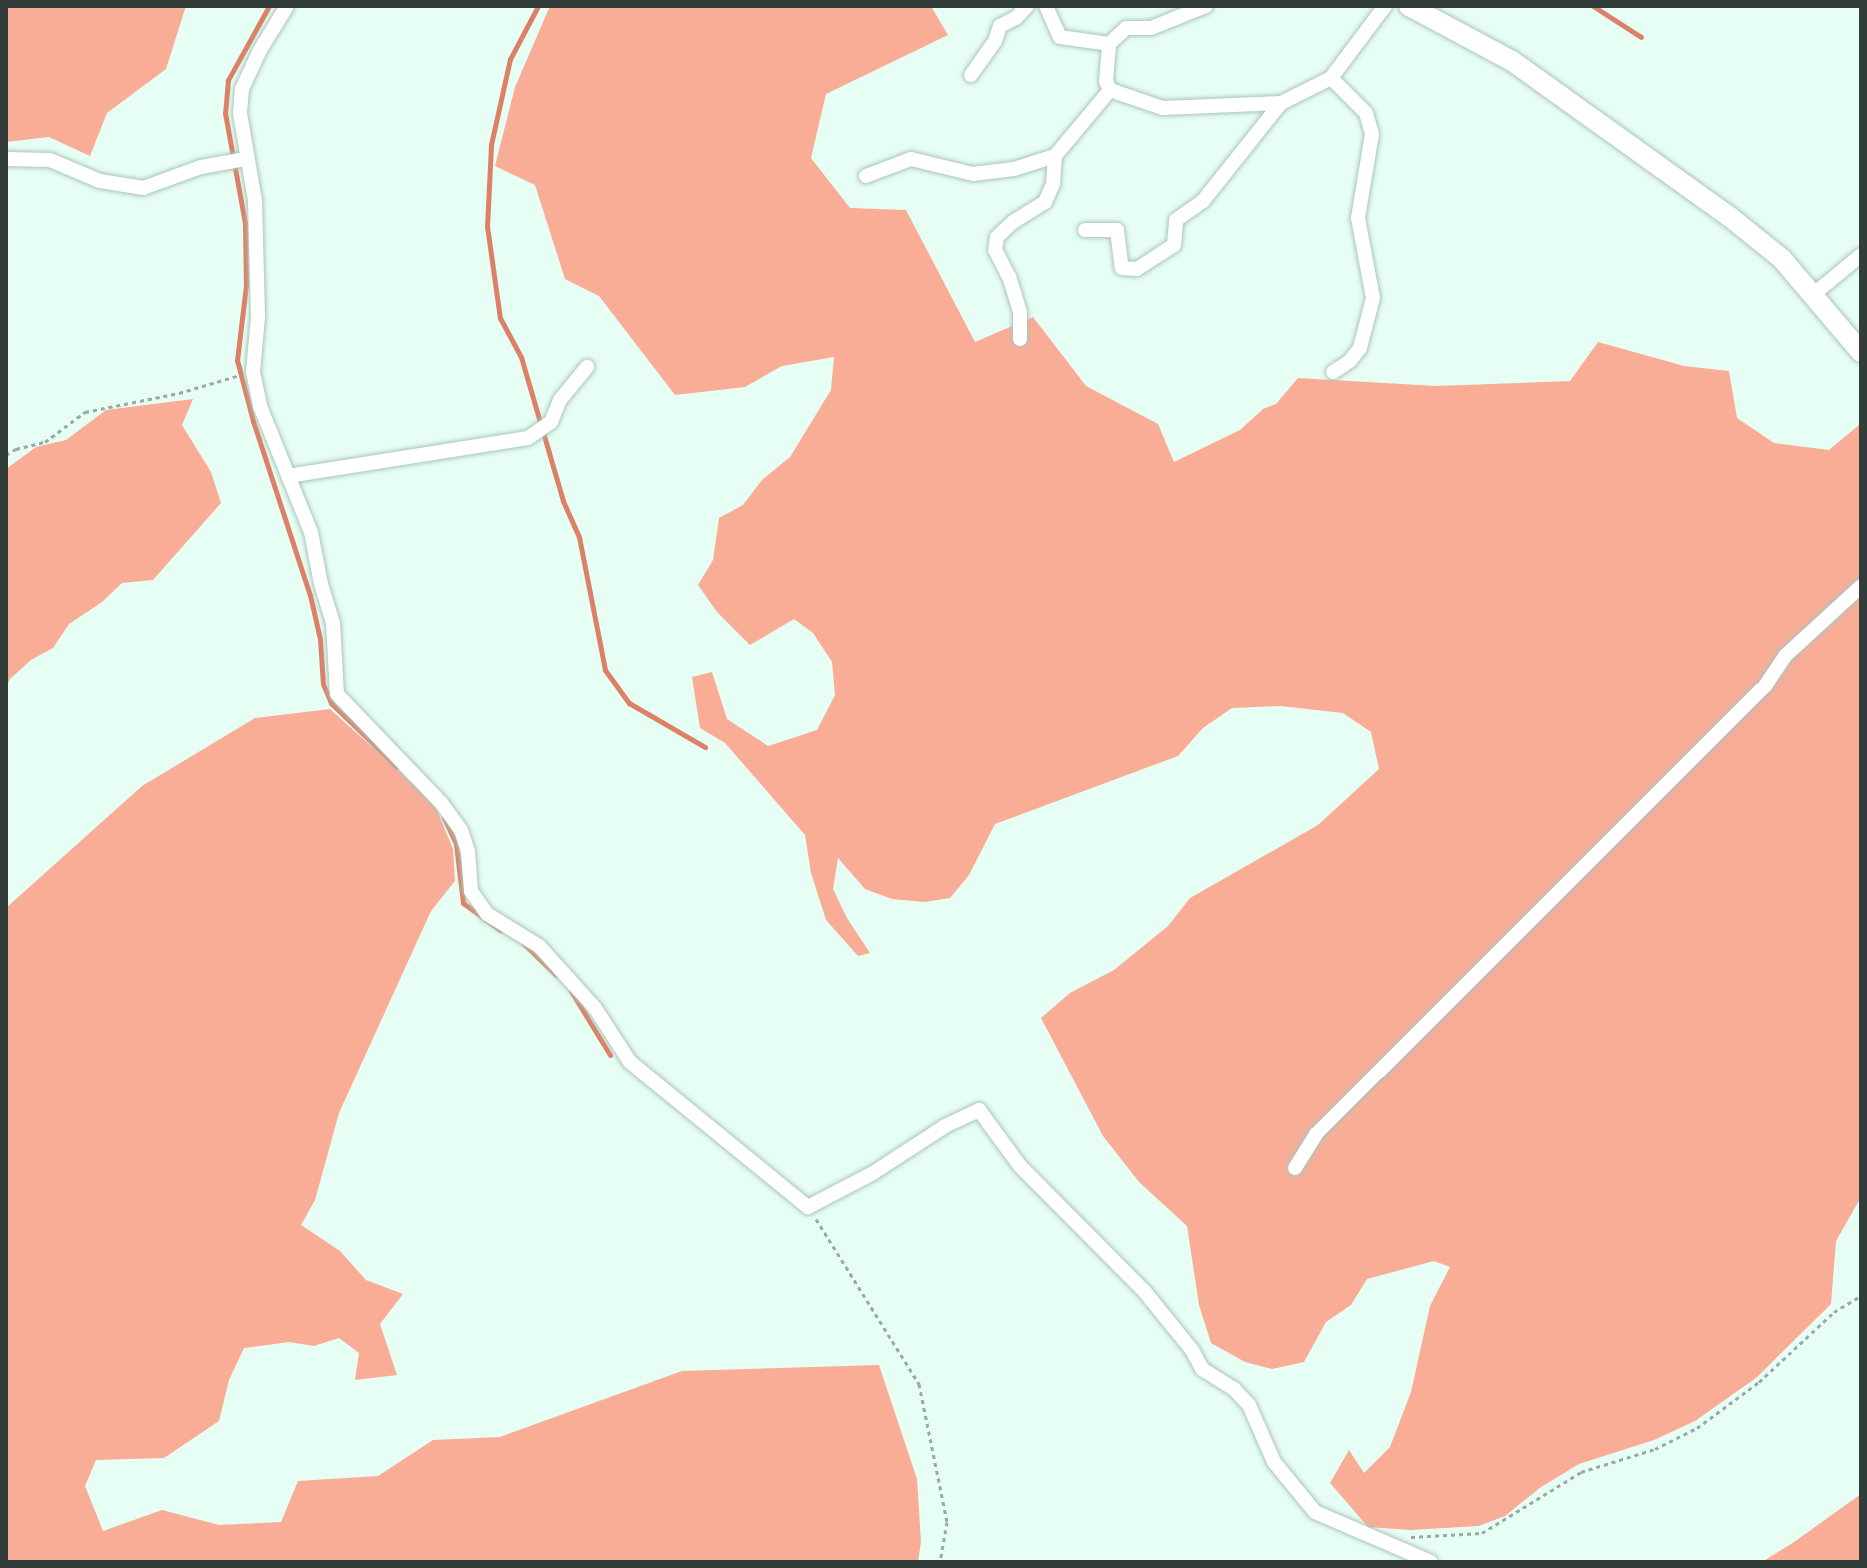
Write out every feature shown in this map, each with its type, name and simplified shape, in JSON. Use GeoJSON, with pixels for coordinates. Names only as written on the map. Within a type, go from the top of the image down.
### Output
{"type":"FeatureCollection","features":[{"type":"Feature","properties":{"kind":"street"},"geometry":{"type":"LineString","coordinates":[[287,6],[260,50],[242,89],[236,162],[255,201],[258,317],[253,372],[260,406],[311,532],[321,584],[333,623],[337,694],[442,804],[461,830],[468,851],[471,891],[487,914],[539,946],[595,1008],[630,1062],[808,1207],[979,1110],[1020,1166],[1145,1292],[1192,1350],[1202,1369],[1234,1389],[1249,1405],[1274,1462],[1315,1512],[1431,1562]]}},
{"type":"Feature","properties":{"kind":"street"},"geometry":{"type":"LineString","coordinates":[[971,75],[995,41],[1000,26],[1016,18],[1027,6]]}},
{"type":"Feature","properties":{"kind":"street"},"geometry":{"type":"LineString","coordinates":[[1046,6],[1060,37],[1109,44]]}},
{"type":"Feature","properties":{"kind":"street"},"geometry":{"type":"LineString","coordinates":[[1206,6],[1151,28],[1126,28],[1109,44],[1106,81],[1110,90],[1163,108],[1281,103],[1331,78],[1385,6]]}},
{"type":"Feature","properties":{"kind":"street"},"geometry":{"type":"LineString","coordinates":[[1409,6],[1512,61],[1730,217],[1782,259],[1861,352]]}},
{"type":"Feature","properties":{"kind":"street"},"geometry":{"type":"LineString","coordinates":[[1331,78],[1366,113],[1372,134],[1358,218],[1373,298],[1360,348],[1350,361],[1333,372]]}},
{"type":"Feature","properties":{"kind":"street"},"geometry":{"type":"LineString","coordinates":[[866,176],[911,159],[973,174],[1014,169],[1055,156],[1110,90]]}},
{"type":"Feature","properties":{"kind":"street"},"geometry":{"type":"LineString","coordinates":[[1085,230],[1117,230],[1122,268],[1137,269],[1174,245],[1176,220],[1203,201],[1281,103]]}},
{"type":"Feature","properties":{"kind":"street"},"geometry":{"type":"LineString","coordinates":[[1020,339],[1020,312],[1009,277],[995,250],[997,237],[1013,222],[1045,202],[1053,184],[1055,156]]}},
{"type":"Feature","properties":{"kind":"street"},"geometry":{"type":"LineString","coordinates":[[6,159],[50,160],[100,181],[143,188],[201,167],[236,162]]}},
{"type":"Feature","properties":{"kind":"street"},"geometry":{"type":"LineString","coordinates":[[1814,294],[1861,255]]}},
{"type":"Feature","properties":{"kind":"street"},"geometry":{"type":"LineString","coordinates":[[288,476],[528,438],[551,422],[560,400],[587,367]]}},
{"type":"Feature","properties":{"kind":"street"},"geometry":{"type":"LineString","coordinates":[[1295,1168],[1316,1134],[1765,686],[1785,656],[1861,586]]}},
{"type":"Feature","properties":{"kind":"path"},"geometry":{"type":"LineString","coordinates":[[6,455],[16,449],[45,442],[85,412],[179,393],[234,375]]}},
{"type":"Feature","properties":{"kind":"path"},"geometry":{"type":"LineString","coordinates":[[808,1207],[919,1384],[947,1522],[940,1562]]}},
{"type":"Feature","properties":{"kind":"path"},"geometry":{"type":"LineString","coordinates":[[1396,1535],[1482,1533],[1581,1472],[1655,1449],[1697,1428],[1759,1382],[1834,1312],[1861,1296]]}},
{"type":"Feature","properties":{"kind":"shaded area"},"geometry":{"type":"Polygon","coordinates":[[[6,6],[186,6],[166,69],[107,113],[90,156],[49,137],[6,142],[6,6]]]}},
{"type":"Feature","properties":{"kind":"shaded area"},"geometry":{"type":"Polygon","coordinates":[[[550,6],[931,6],[948,35],[826,94],[811,158],[850,208],[906,210],[975,342],[1033,317],[1086,386],[1158,424],[1174,462],[1240,430],[1263,409],[1276,404],[1298,378],[1436,386],[1570,381],[1598,342],[1684,366],[1729,371],[1737,418],[1774,443],[1829,450],[1859,425],[1861,1197],[1836,1241],[1831,1304],[1756,1378],[1695,1421],[1654,1440],[1579,1464],[1541,1487],[1505,1516],[1479,1526],[1411,1530],[1368,1527],[1330,1483],[1349,1450],[1364,1473],[1390,1447],[1411,1392],[1430,1306],[1450,1267],[1434,1261],[1367,1279],[1351,1305],[1326,1322],[1304,1362],[1272,1369],[1245,1362],[1211,1343],[1199,1305],[1187,1226],[1139,1182],[1103,1136],[1041,1018],[1070,993],[1114,970],[1168,926],[1190,898],[1318,825],[1379,769],[1371,732],[1343,713],[1281,706],[1232,708],[1203,728],[1178,756],[995,824],[969,875],[950,898],[924,902],[892,899],[865,889],[838,858],[833,889],[870,953],[858,956],[826,920],[811,873],[805,835],[725,743],[700,728],[692,677],[712,672],[727,719],[768,746],[817,730],[835,695],[832,662],[813,633],[794,619],[750,645],[717,612],[698,585],[713,560],[719,518],[743,505],[762,480],[790,457],[831,390],[834,357],[782,366],[745,387],[675,395],[599,296],[565,279],[535,185],[495,166],[515,87],[550,6]]]}},
{"type":"Feature","properties":{"kind":"shaded area"},"geometry":{"type":"Polygon","coordinates":[[[193,399],[182,425],[211,472],[221,503],[153,580],[122,583],[102,602],[69,624],[53,648],[31,660],[10,679],[6,687],[6,469],[36,447],[66,440],[106,410],[193,399]]]}},
{"type":"Feature","properties":{"kind":"shaded area"},"geometry":{"type":"Polygon","coordinates":[[[330,709],[434,803],[453,849],[455,881],[431,911],[339,1113],[315,1200],[301,1225],[340,1251],[366,1280],[403,1294],[380,1324],[397,1375],[355,1380],[359,1353],[339,1338],[314,1346],[289,1342],[244,1348],[229,1380],[219,1421],[164,1458],[96,1460],[85,1486],[103,1531],[162,1510],[219,1525],[281,1522],[298,1481],[378,1476],[433,1440],[500,1437],[682,1371],[879,1365],[917,1479],[921,1542],[918,1562],[6,1562],[6,908],[142,786],[255,718],[330,709]]]}},
{"type":"Feature","properties":{"kind":"shaded area"},"geometry":{"type":"Polygon","coordinates":[[[1861,1494],[1861,1562],[1762,1562],[1794,1542],[1861,1494]]]}},
{"type":"Feature","properties":{"kind":"waterway"},"geometry":{"type":"LineString","coordinates":[[269,6],[228,80],[225,113],[245,223],[246,285],[237,360],[253,421],[310,595],[320,639],[323,684],[331,703],[397,767]]}},
{"type":"Feature","properties":{"kind":"waterway"},"geometry":{"type":"LineString","coordinates":[[538,6],[510,59],[491,145],[487,226],[500,318],[521,357],[563,501],[579,537],[605,670],[629,703],[705,747]]}},
{"type":"Feature","properties":{"kind":"waterway"},"geometry":{"type":"LineString","coordinates":[[1593,6],[1641,37]]}},
{"type":"Feature","properties":{"kind":"waterway"},"geometry":{"type":"LineString","coordinates":[[444,818],[456,844],[463,903],[500,930]]}},
{"type":"Feature","properties":{"kind":"waterway"},"geometry":{"type":"LineString","coordinates":[[523,943],[556,975]]}},
{"type":"Feature","properties":{"kind":"waterway"},"geometry":{"type":"LineString","coordinates":[[571,991],[610,1055]]}}]}
